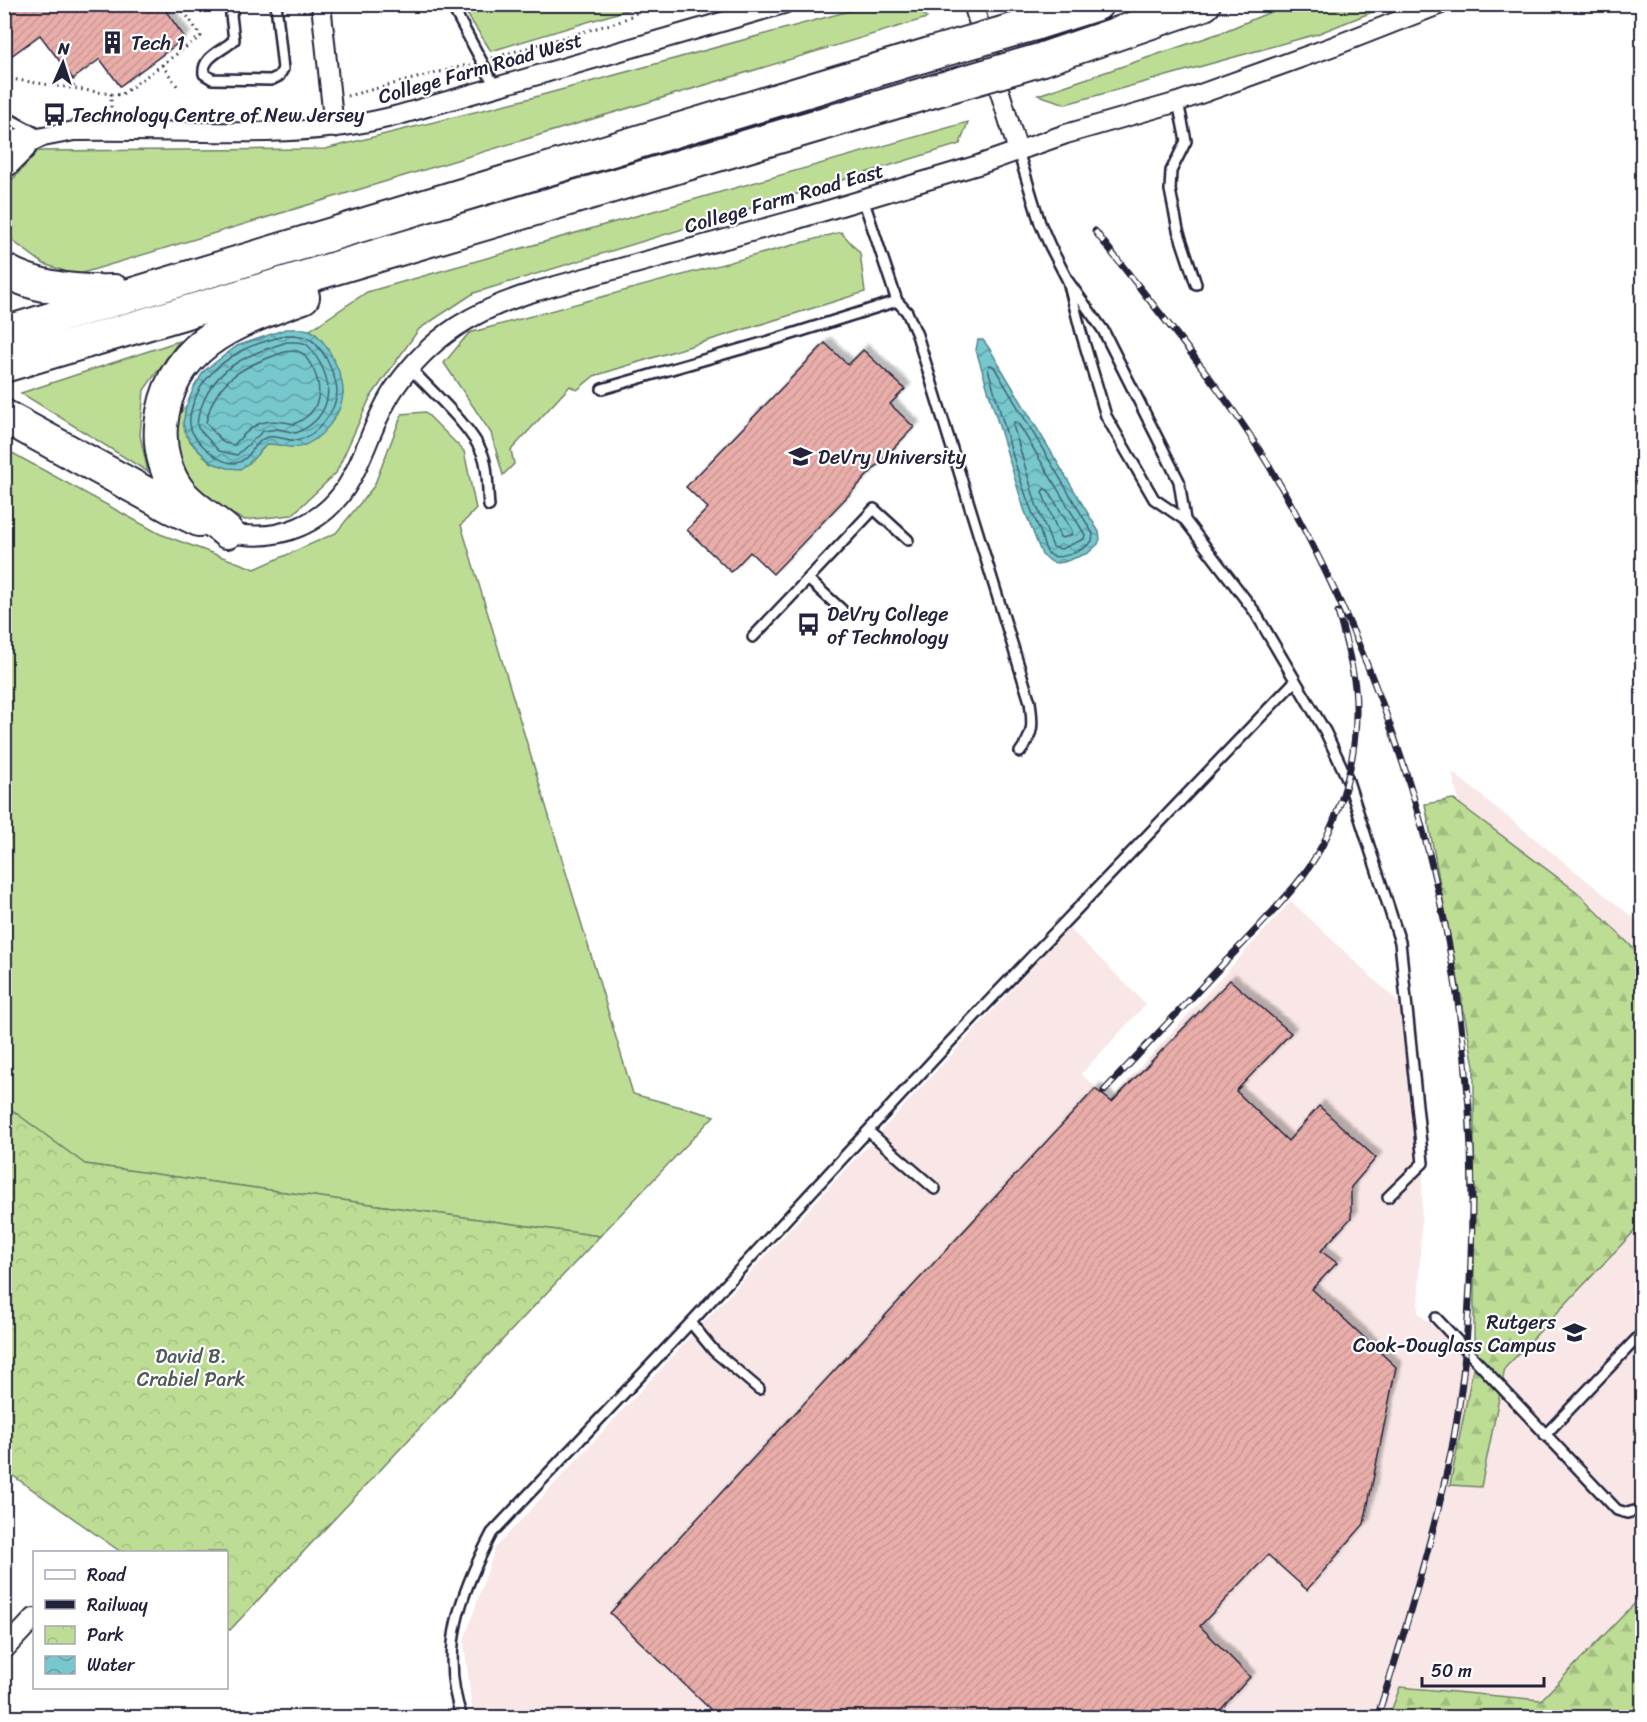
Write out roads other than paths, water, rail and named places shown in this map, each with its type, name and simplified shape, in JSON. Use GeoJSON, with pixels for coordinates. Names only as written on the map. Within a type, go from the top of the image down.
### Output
{"type":"FeatureCollection","features":[{"type":"Feature","properties":{"kind":"highway"},"geometry":{"type":"LineString","coordinates":[[4,333],[1096,4]]}},
{"type":"Feature","properties":{"kind":"highway"},"geometry":{"type":"LineString","coordinates":[[4,366],[1043,59],[1204,4]]}},
{"type":"Feature","properties":{"kind":"highway"},"geometry":{"type":"LineString","coordinates":[[227,532],[182,495],[170,475],[160,443],[167,393],[179,369],[197,348],[230,328],[274,307],[330,287],[396,268],[523,212]]}},
{"type":"Feature","properties":{"kind":"highway"},"geometry":{"type":"LineString","coordinates":[[4,270],[19,279],[59,289],[112,291],[177,281]]}},
{"type":"Feature","properties":{"kind":"highway"},"geometry":{"type":"LineString","coordinates":[[4,416],[171,507],[227,532]]}},
{"type":"Feature","properties":{"kind":"street"},"geometry":{"type":"LineString","coordinates":[[321,4],[334,128]]}},
{"type":"Feature","properties":{"kind":"street","name":"College Farm Road West"},"geometry":{"type":"LineString","coordinates":[[18,149],[74,131],[279,132],[334,128],[383,120],[784,4]]}},
{"type":"Feature","properties":{"kind":"street"},"geometry":{"type":"LineString","coordinates":[[973,4],[1018,151]]}},
{"type":"Feature","properties":{"kind":"street","name":"College Farm Road East"},"geometry":{"type":"LineString","coordinates":[[227,532],[254,536],[280,534],[304,526],[327,510],[352,478],[386,402],[410,368],[449,330],[496,304],[728,239],[1018,151],[1066,134],[1178,102],[1441,4]]}},
{"type":"Feature","properties":{"kind":"street"},"geometry":{"type":"LineString","coordinates":[[4,1650],[33,1619]]}},
{"type":"Feature","properties":{"kind":"lane"},"geometry":{"type":"LineString","coordinates":[[235,4],[231,15],[234,40],[206,61],[204,67],[204,74],[212,80],[271,80],[279,76],[283,69],[276,4]]}},
{"type":"Feature","properties":{"kind":"lane"},"geometry":{"type":"LineString","coordinates":[[451,4],[496,88]]}},
{"type":"Feature","properties":{"kind":"lane"},"geometry":{"type":"LineString","coordinates":[[1178,102],[1186,141],[1171,171],[1170,190],[1178,230],[1196,284]]}},
{"type":"Feature","properties":{"kind":"lane"},"geometry":{"type":"LineString","coordinates":[[4,116],[18,149]]}},
{"type":"Feature","properties":{"kind":"lane"},"geometry":{"type":"LineString","coordinates":[[1018,151],[1040,223],[1068,281],[1103,330],[1179,481],[1185,520]]}},
{"type":"Feature","properties":{"kind":"lane"},"geometry":{"type":"LineString","coordinates":[[863,199],[897,301],[908,312],[917,335],[1030,702],[1033,725],[1029,740],[1020,752]]}},
{"type":"Feature","properties":{"kind":"lane"},"geometry":{"type":"LineString","coordinates":[[1068,281],[1080,332],[1106,416],[1154,499],[1185,520],[1255,612],[1325,731],[1347,778],[1400,942],[1423,1162],[1388,1197]]}},
{"type":"Feature","properties":{"kind":"lane"},"geometry":{"type":"LineString","coordinates":[[602,389],[776,339],[897,301]]}},
{"type":"Feature","properties":{"kind":"lane"},"geometry":{"type":"LineString","coordinates":[[410,368],[464,427],[479,447],[486,465],[489,506]]}},
{"type":"Feature","properties":{"kind":"lane"},"geometry":{"type":"LineString","coordinates":[[753,637],[874,509],[908,540]]}},
{"type":"Feature","properties":{"kind":"lane"},"geometry":{"type":"LineString","coordinates":[[808,579],[842,610]]}},
{"type":"Feature","properties":{"kind":"lane"},"geometry":{"type":"LineString","coordinates":[[462,1718],[453,1674],[453,1635],[462,1597],[475,1565],[492,1533],[691,1323],[991,999],[1294,681]]}},
{"type":"Feature","properties":{"kind":"lane"},"geometry":{"type":"LineString","coordinates":[[868,1131],[935,1189]]}},
{"type":"Feature","properties":{"kind":"lane"},"geometry":{"type":"LineString","coordinates":[[1436,1318],[1617,1509],[1627,1513],[1642,1509]]}},
{"type":"Feature","properties":{"kind":"lane"},"geometry":{"type":"LineString","coordinates":[[691,1323],[714,1351],[759,1389]]}},
{"type":"Feature","properties":{"kind":"lane"},"geometry":{"type":"LineString","coordinates":[[1545,1435],[1642,1333]]}},
{"type":"Feature","properties":{"kind":"water"},"geometry":{"type":"Polygon","coordinates":[[[286,329],[312,331],[328,349],[343,386],[342,400],[335,418],[322,433],[307,444],[287,447],[267,444],[240,469],[212,463],[186,435],[183,423],[186,407],[194,387],[204,371],[237,346],[286,329]]]}},
{"type":"Feature","properties":{"kind":"water"},"geometry":{"type":"Polygon","coordinates":[[[978,340],[983,340],[989,348],[1099,532],[1098,544],[1088,553],[1057,563],[1042,555],[1024,509],[976,350],[978,340]]]}},
{"type":"Feature","properties":{"kind":"railway"},"geometry":{"type":"LineString","coordinates":[[1095,231],[1194,357],[1241,422],[1283,490],[1330,580],[1370,672],[1404,765],[1431,860],[1451,957],[1465,1055],[1471,1155],[1471,1257],[1465,1353],[1452,1448],[1428,1550],[1377,1718]]}},
{"type":"Feature","properties":{"kind":"railway"},"geometry":{"type":"LineString","coordinates":[[1104,1091],[1284,899],[1316,857],[1328,835],[1345,787],[1355,737],[1355,687],[1338,612]]}},
{"type":"Feature","properties":{"kind":"place","name":"Tech 1"},"geometry":{"type":"Point","coordinates":[113,43]}},
{"type":"Feature","properties":{"kind":"place","name":"Technology Centre of New Jersey"},"geometry":{"type":"Point","coordinates":[54,115]}},
{"type":"Feature","properties":{"kind":"place","name":"DeVry University"},"geometry":{"type":"Point","coordinates":[800,457]}},
{"type":"Feature","properties":{"kind":"place","name":"DeVry College of Technology"},"geometry":{"type":"Point","coordinates":[809,625]}},
{"type":"Feature","properties":{"kind":"place","name":"Rutgers Cook-Douglass Campus"},"geometry":{"type":"Point","coordinates":[1574,1333]}},
{"type":"Feature","properties":{"kind":"park label","name":"David B. Crabiel Park"},"geometry":{"type":"Point","coordinates":[191,1368]}}]}
